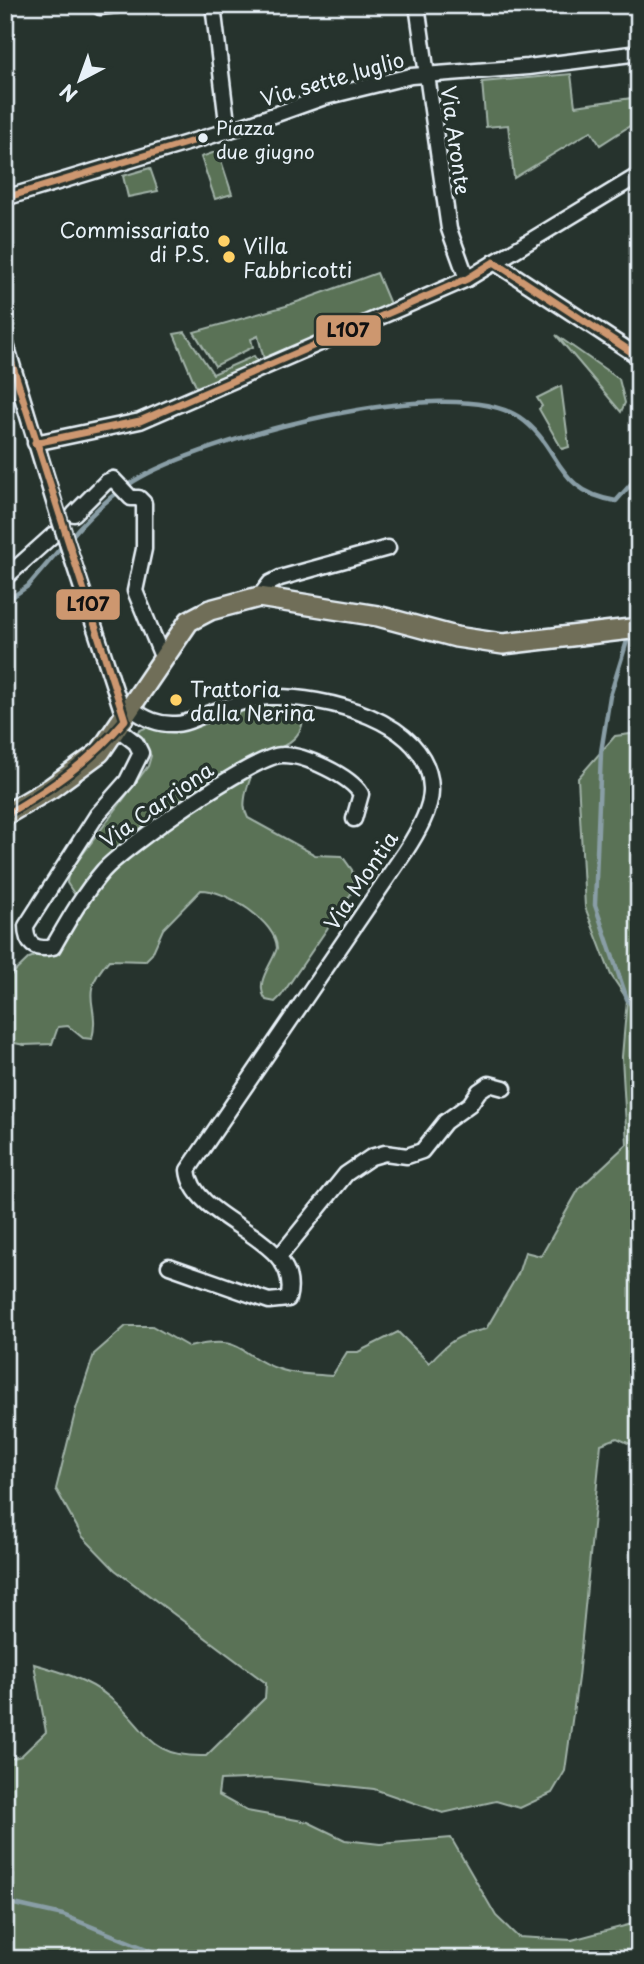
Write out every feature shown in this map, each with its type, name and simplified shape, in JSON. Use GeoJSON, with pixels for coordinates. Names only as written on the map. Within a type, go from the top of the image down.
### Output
{"type":"FeatureCollection","features":[{"type":"Feature","properties":{"kind":"main road"},"geometry":{"type":"LineString","coordinates":[[5,815],[76,771],[100,752],[125,719],[189,621],[210,610],[259,597],[378,616],[456,637],[503,643],[639,628]]}},
{"type":"Feature","properties":{"kind":"street"},"geometry":{"type":"LineString","coordinates":[[100,7],[117,5]]}},
{"type":"Feature","properties":{"kind":"street"},"geometry":{"type":"LineString","coordinates":[[213,5],[228,131]]}},
{"type":"Feature","properties":{"kind":"street","name":"Via Aronte"},"geometry":{"type":"LineString","coordinates":[[417,5],[449,229],[467,278]]}},
{"type":"Feature","properties":{"kind":"street","name":"Via sette luglio"},"geometry":{"type":"LineString","coordinates":[[5,198],[228,131],[325,97],[426,74],[528,67],[639,53]]}},
{"type":"Feature","properties":{"kind":"street"},"geometry":{"type":"LineString","coordinates":[[36,443],[140,421],[467,278],[639,174]]}},
{"type":"Feature","properties":{"kind":"street"},"geometry":{"type":"LineString","coordinates":[[494,262],[639,357]]}},
{"type":"Feature","properties":{"kind":"street"},"geometry":{"type":"LineString","coordinates":[[5,341],[58,515],[125,719]]}},
{"type":"Feature","properties":{"kind":"street"},"geometry":{"type":"LineString","coordinates":[[74,514],[110,481],[131,498],[139,498],[144,503],[144,549],[135,591],[163,659]]}},
{"type":"Feature","properties":{"kind":"street"},"geometry":{"type":"LineString","coordinates":[[5,578],[53,535]]}},
{"type":"Feature","properties":{"kind":"street"},"geometry":{"type":"LineString","coordinates":[[259,597],[270,583],[280,578],[388,548]]}},
{"type":"Feature","properties":{"kind":"street","name":"Via Montia"},"geometry":{"type":"LineString","coordinates":[[125,719],[180,724],[265,697],[306,698],[374,719],[405,738],[427,764],[431,790],[418,830],[188,1170],[189,1181],[198,1195],[279,1257]]}},
{"type":"Feature","properties":{"kind":"street","name":"Via Carriona"},"geometry":{"type":"LineString","coordinates":[[125,719],[141,753],[127,781],[97,815],[26,926],[26,940],[32,947],[43,950],[53,947],[84,894],[105,869],[134,842],[251,766],[281,754],[323,767],[354,782],[361,794],[354,819]]}},
{"type":"Feature","properties":{"kind":"street"},"geometry":{"type":"LineString","coordinates":[[169,1266],[269,1301],[288,1299],[290,1280],[279,1257],[346,1174],[371,1157],[385,1153],[407,1156],[422,1151],[445,1122],[470,1104],[479,1091],[489,1084],[504,1088]]}},
{"type":"Feature","properties":{"kind":"green space"},"geometry":{"type":"Polygon","coordinates":[[[571,74],[575,106],[639,97],[639,120],[600,145],[591,131],[514,178],[508,125],[486,127],[482,82],[571,74]]]}},
{"type":"Feature","properties":{"kind":"green space"},"geometry":{"type":"Polygon","coordinates":[[[218,151],[232,194],[215,199],[201,157],[218,151]]]}},
{"type":"Feature","properties":{"kind":"green space"},"geometry":{"type":"Polygon","coordinates":[[[150,168],[158,191],[128,197],[123,176],[150,168]]]}},
{"type":"Feature","properties":{"kind":"green space"},"geometry":{"type":"Polygon","coordinates":[[[377,273],[390,304],[264,359],[258,336],[251,339],[253,347],[215,366],[194,332],[286,306],[377,273]]]}},
{"type":"Feature","properties":{"kind":"green space"},"geometry":{"type":"Polygon","coordinates":[[[185,332],[213,374],[254,356],[258,362],[197,389],[174,334],[185,332]]]}},
{"type":"Feature","properties":{"kind":"green space"},"geometry":{"type":"Polygon","coordinates":[[[556,335],[619,379],[625,403],[621,412],[556,335]]]}},
{"type":"Feature","properties":{"kind":"green space"},"geometry":{"type":"Polygon","coordinates":[[[561,386],[569,447],[562,449],[539,409],[542,406],[537,398],[561,386]]]}},
{"type":"Feature","properties":{"kind":"green space"},"geometry":{"type":"Polygon","coordinates":[[[286,704],[303,712],[300,731],[289,743],[260,762],[255,769],[245,796],[246,815],[315,855],[342,856],[352,870],[355,888],[281,996],[275,1002],[266,1000],[263,993],[265,974],[277,948],[275,938],[268,928],[236,901],[212,891],[201,890],[163,929],[152,954],[145,961],[109,960],[99,972],[91,992],[94,1016],[92,1039],[83,1038],[68,1026],[58,1027],[52,1044],[24,1045],[5,1041],[5,981],[29,958],[56,949],[77,898],[67,883],[68,874],[148,766],[151,756],[135,734],[154,727],[192,727],[248,710],[286,704]]]}},
{"type":"Feature","properties":{"kind":"green space"},"geometry":{"type":"Polygon","coordinates":[[[639,733],[639,1448],[617,1438],[601,1444],[578,1678],[565,1771],[552,1793],[520,1808],[496,1801],[443,1813],[374,1789],[271,1778],[220,1780],[218,1795],[247,1811],[308,1822],[345,1840],[380,1844],[451,1838],[496,1916],[518,1937],[572,1940],[639,1922],[639,1959],[5,1959],[5,1912],[12,1900],[14,1874],[5,1862],[5,1760],[21,1756],[46,1732],[34,1664],[92,1686],[109,1697],[159,1747],[186,1755],[206,1756],[265,1698],[266,1683],[115,1570],[82,1536],[56,1489],[76,1409],[94,1354],[126,1326],[152,1326],[189,1347],[208,1343],[232,1345],[267,1365],[282,1370],[332,1376],[347,1352],[358,1352],[398,1332],[429,1363],[454,1340],[486,1329],[518,1274],[525,1252],[541,1256],[579,1189],[627,1144],[622,1057],[627,999],[611,975],[585,907],[578,778],[615,736],[639,733]]]}},
{"type":"Feature","properties":{"kind":"waterway"},"geometry":{"type":"LineString","coordinates":[[70,538],[92,514],[117,493],[167,464],[267,430],[384,406],[439,402],[485,405],[519,417],[543,441],[569,478],[580,488],[596,496],[616,501],[639,475]]}},
{"type":"Feature","properties":{"kind":"waterway"},"geometry":{"type":"LineString","coordinates":[[5,602],[28,586],[64,544]]}},
{"type":"Feature","properties":{"kind":"waterway"},"geometry":{"type":"LineString","coordinates":[[627,641],[610,696],[601,752],[595,905],[627,999],[639,1016]]}},
{"type":"Feature","properties":{"kind":"waterway"},"geometry":{"type":"LineString","coordinates":[[5,1902],[63,1915],[171,1959]]}},
{"type":"Feature","properties":{"kind":"transit line","name":"L107"},"geometry":{"type":"LineString","coordinates":[[5,198],[203,138]]}},
{"type":"Feature","properties":{"kind":"transit line","name":"L107"},"geometry":{"type":"LineString","coordinates":[[35,443],[140,421],[467,279],[494,262],[639,357]]}},
{"type":"Feature","properties":{"kind":"transit line","name":"L107"},"geometry":{"type":"LineString","coordinates":[[5,342],[125,720],[70,773],[5,815]]}},
{"type":"Feature","properties":{"kind":"place","name":"Piazza due giugno"},"geometry":{"type":"Point","coordinates":[203,138]}},
{"type":"Feature","properties":{"kind":"place","name":"Commissariato di P.S."},"geometry":{"type":"Point","coordinates":[224,241]}},
{"type":"Feature","properties":{"kind":"place","name":"Villa Fabbricotti"},"geometry":{"type":"Point","coordinates":[229,257]}},
{"type":"Feature","properties":{"kind":"place","name":"Trattoria dalla Nerina"},"geometry":{"type":"Point","coordinates":[176,700]}}]}
